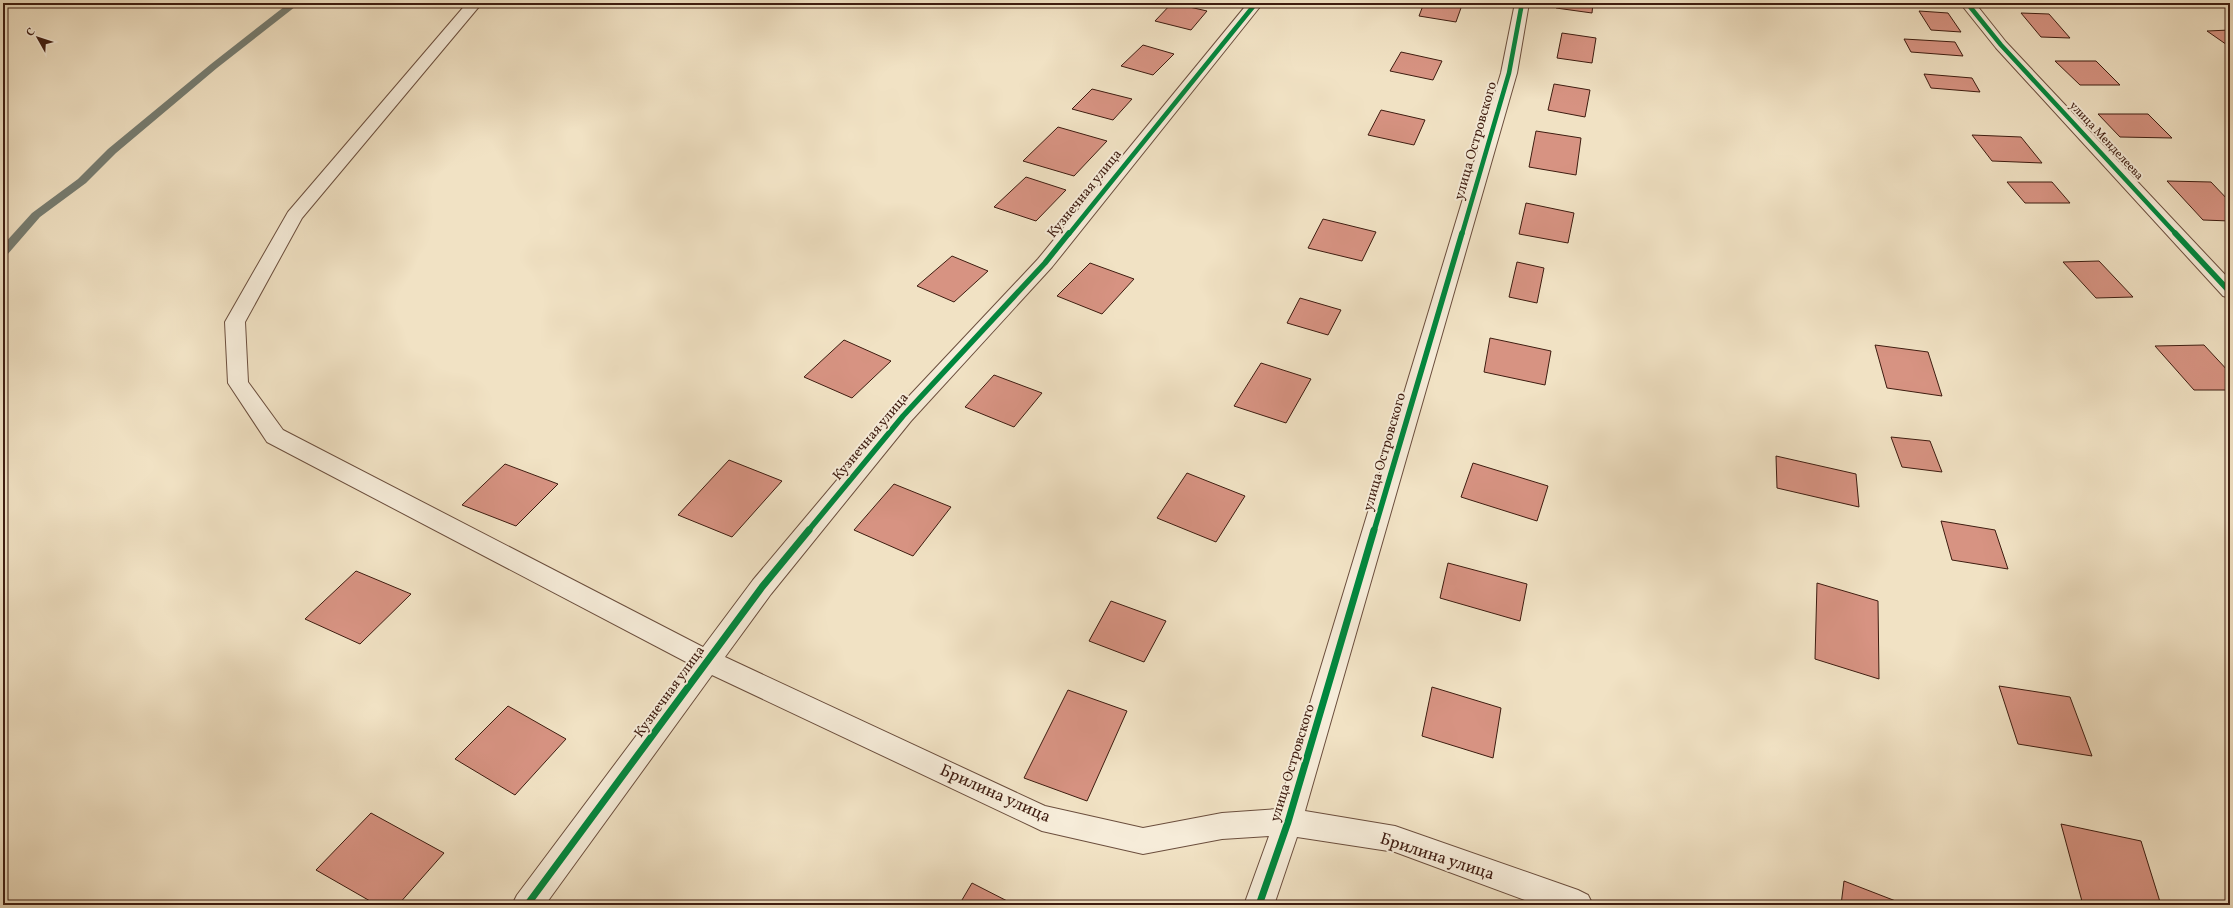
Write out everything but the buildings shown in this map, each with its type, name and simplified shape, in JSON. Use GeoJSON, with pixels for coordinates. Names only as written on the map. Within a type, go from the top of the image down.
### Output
{"type":"FeatureCollection","features":[{"type":"Feature","properties":{"kind":"street","name":"Брилина улица"},"geometry":{"type":"LineString","coordinates":[[475,3],[294,216],[235,322],[238,383],[275,436],[708,661],[1042,818],[1144,841],[1222,826],[1288,822],[1395,839],[1578,905]]}},
{"type":"Feature","properties":{"kind":"street","name":"Кузнечная улица"},"geometry":{"type":"LineString","coordinates":[[527,905],[762,587],[903,416],[1044,263],[1256,3]]}},
{"type":"Feature","properties":{"kind":"street","name":"улица Островского"},"geometry":{"type":"LineString","coordinates":[[1259,905],[1288,822],[1509,73],[1522,3]]}},
{"type":"Feature","properties":{"kind":"street","name":"улица Менделеева"},"geometry":{"type":"LineString","coordinates":[[1967,3],[2001,45],[2230,292]]}},
{"type":"Feature","properties":{"kind":"waterway"},"geometry":{"type":"LineString","coordinates":[[3,252],[36,215],[82,181],[112,151],[214,66],[295,3]]}},
{"type":"Feature","properties":{"kind":"cycle path"},"geometry":{"type":"LineString","coordinates":[[527,905],[762,587],[903,416],[1045,263],[1256,3]]}},
{"type":"Feature","properties":{"kind":"cycle path"},"geometry":{"type":"LineString","coordinates":[[1259,905],[1288,822],[1509,73],[1522,3]]}},
{"type":"Feature","properties":{"kind":"cycle path"},"geometry":{"type":"LineString","coordinates":[[1967,3],[2001,45],[2230,292]]}}]}
